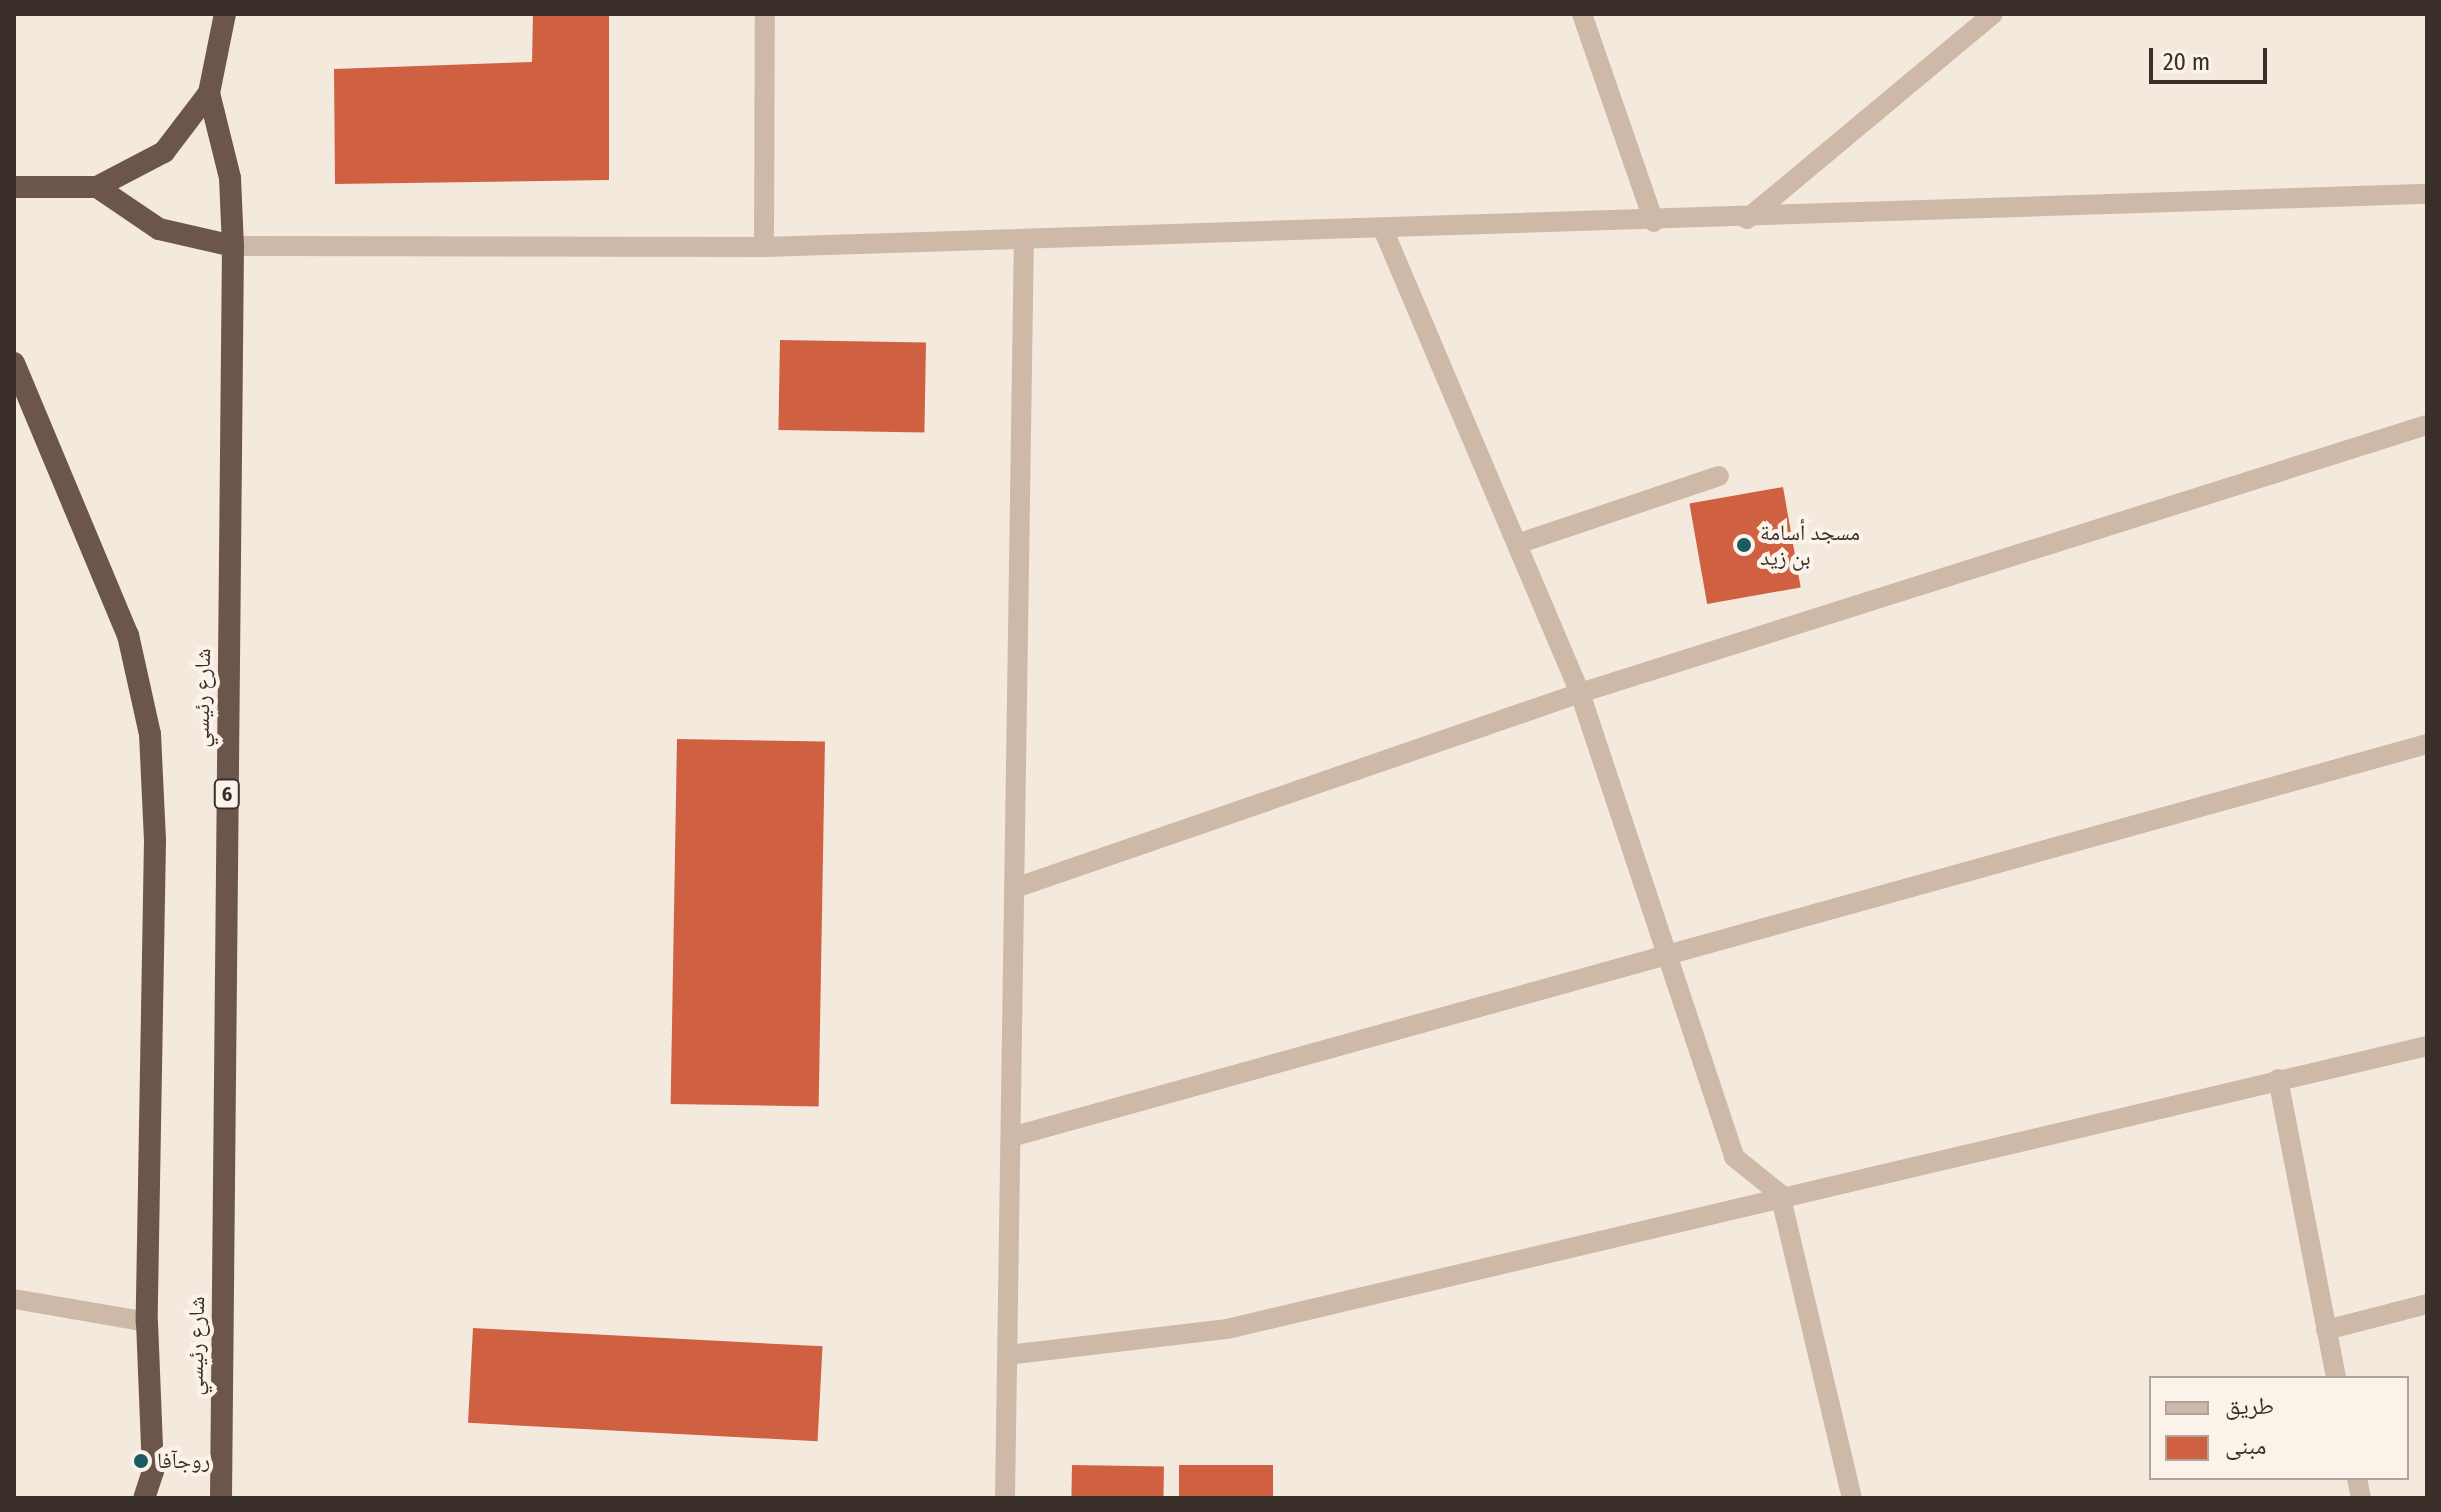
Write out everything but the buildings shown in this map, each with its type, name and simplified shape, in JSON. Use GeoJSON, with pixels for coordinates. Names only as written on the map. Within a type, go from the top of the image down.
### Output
{"type":"FeatureCollection","features":[{"type":"Feature","properties":{"kind":"highway","name":"شارع رئيسي"},"geometry":{"type":"LineString","coordinates":[[221,1498],[233,246],[230,178],[209,93],[225,14]]}},
{"type":"Feature","properties":{"kind":"highway","name":"شارع رئيسي"},"geometry":{"type":"LineString","coordinates":[[14,187],[97,187],[164,152],[209,93]]}},
{"type":"Feature","properties":{"kind":"highway"},"geometry":{"type":"LineString","coordinates":[[97,187],[159,229],[233,246]]}},
{"type":"Feature","properties":{"kind":"highway","name":"شارع رئيسي"},"geometry":{"type":"LineString","coordinates":[[14,363],[128,635],[150,734],[155,840],[147,1322],[153,1471],[144,1498]]}},
{"type":"Feature","properties":{"kind":"street"},"geometry":{"type":"LineString","coordinates":[[764,247],[765,14]]}},
{"type":"Feature","properties":{"kind":"street"},"geometry":{"type":"LineString","coordinates":[[1582,14],[1654,222]]}},
{"type":"Feature","properties":{"kind":"street"},"geometry":{"type":"LineString","coordinates":[[1747,219],[1993,14]]}},
{"type":"Feature","properties":{"kind":"street"},"geometry":{"type":"LineString","coordinates":[[233,246],[764,247],[1654,222],[2427,194]]}},
{"type":"Feature","properties":{"kind":"street"},"geometry":{"type":"LineString","coordinates":[[1383,229],[1580,693],[1663,954],[1734,1157],[1780,1194],[1852,1498]]}},
{"type":"Feature","properties":{"kind":"street"},"geometry":{"type":"LineString","coordinates":[[1005,1498],[1024,239]]}},
{"type":"Feature","properties":{"kind":"street"},"geometry":{"type":"LineString","coordinates":[[1015,888],[1580,693],[2427,425]]}},
{"type":"Feature","properties":{"kind":"street"},"geometry":{"type":"LineString","coordinates":[[1517,544],[1719,476]]}},
{"type":"Feature","properties":{"kind":"street"},"geometry":{"type":"LineString","coordinates":[[1011,1137],[2427,744]]}},
{"type":"Feature","properties":{"kind":"street"},"geometry":{"type":"LineString","coordinates":[[1008,1355],[1227,1329],[1780,1194],[2427,1046]]}},
{"type":"Feature","properties":{"kind":"street"},"geometry":{"type":"LineString","coordinates":[[2278,1079],[2336,1376]]}},
{"type":"Feature","properties":{"kind":"street"},"geometry":{"type":"LineString","coordinates":[[14,1299],[147,1322]]}},
{"type":"Feature","properties":{"kind":"street"},"geometry":{"type":"LineString","coordinates":[[2326,1330],[2427,1304]]}},
{"type":"Feature","properties":{"kind":"place","name":"مسجد أسامة بن زيد"},"geometry":{"type":"Point","coordinates":[1744,545]}},
{"type":"Feature","properties":{"kind":"place","name":"روجآفا"},"geometry":{"type":"Point","coordinates":[141,1461]}}]}
